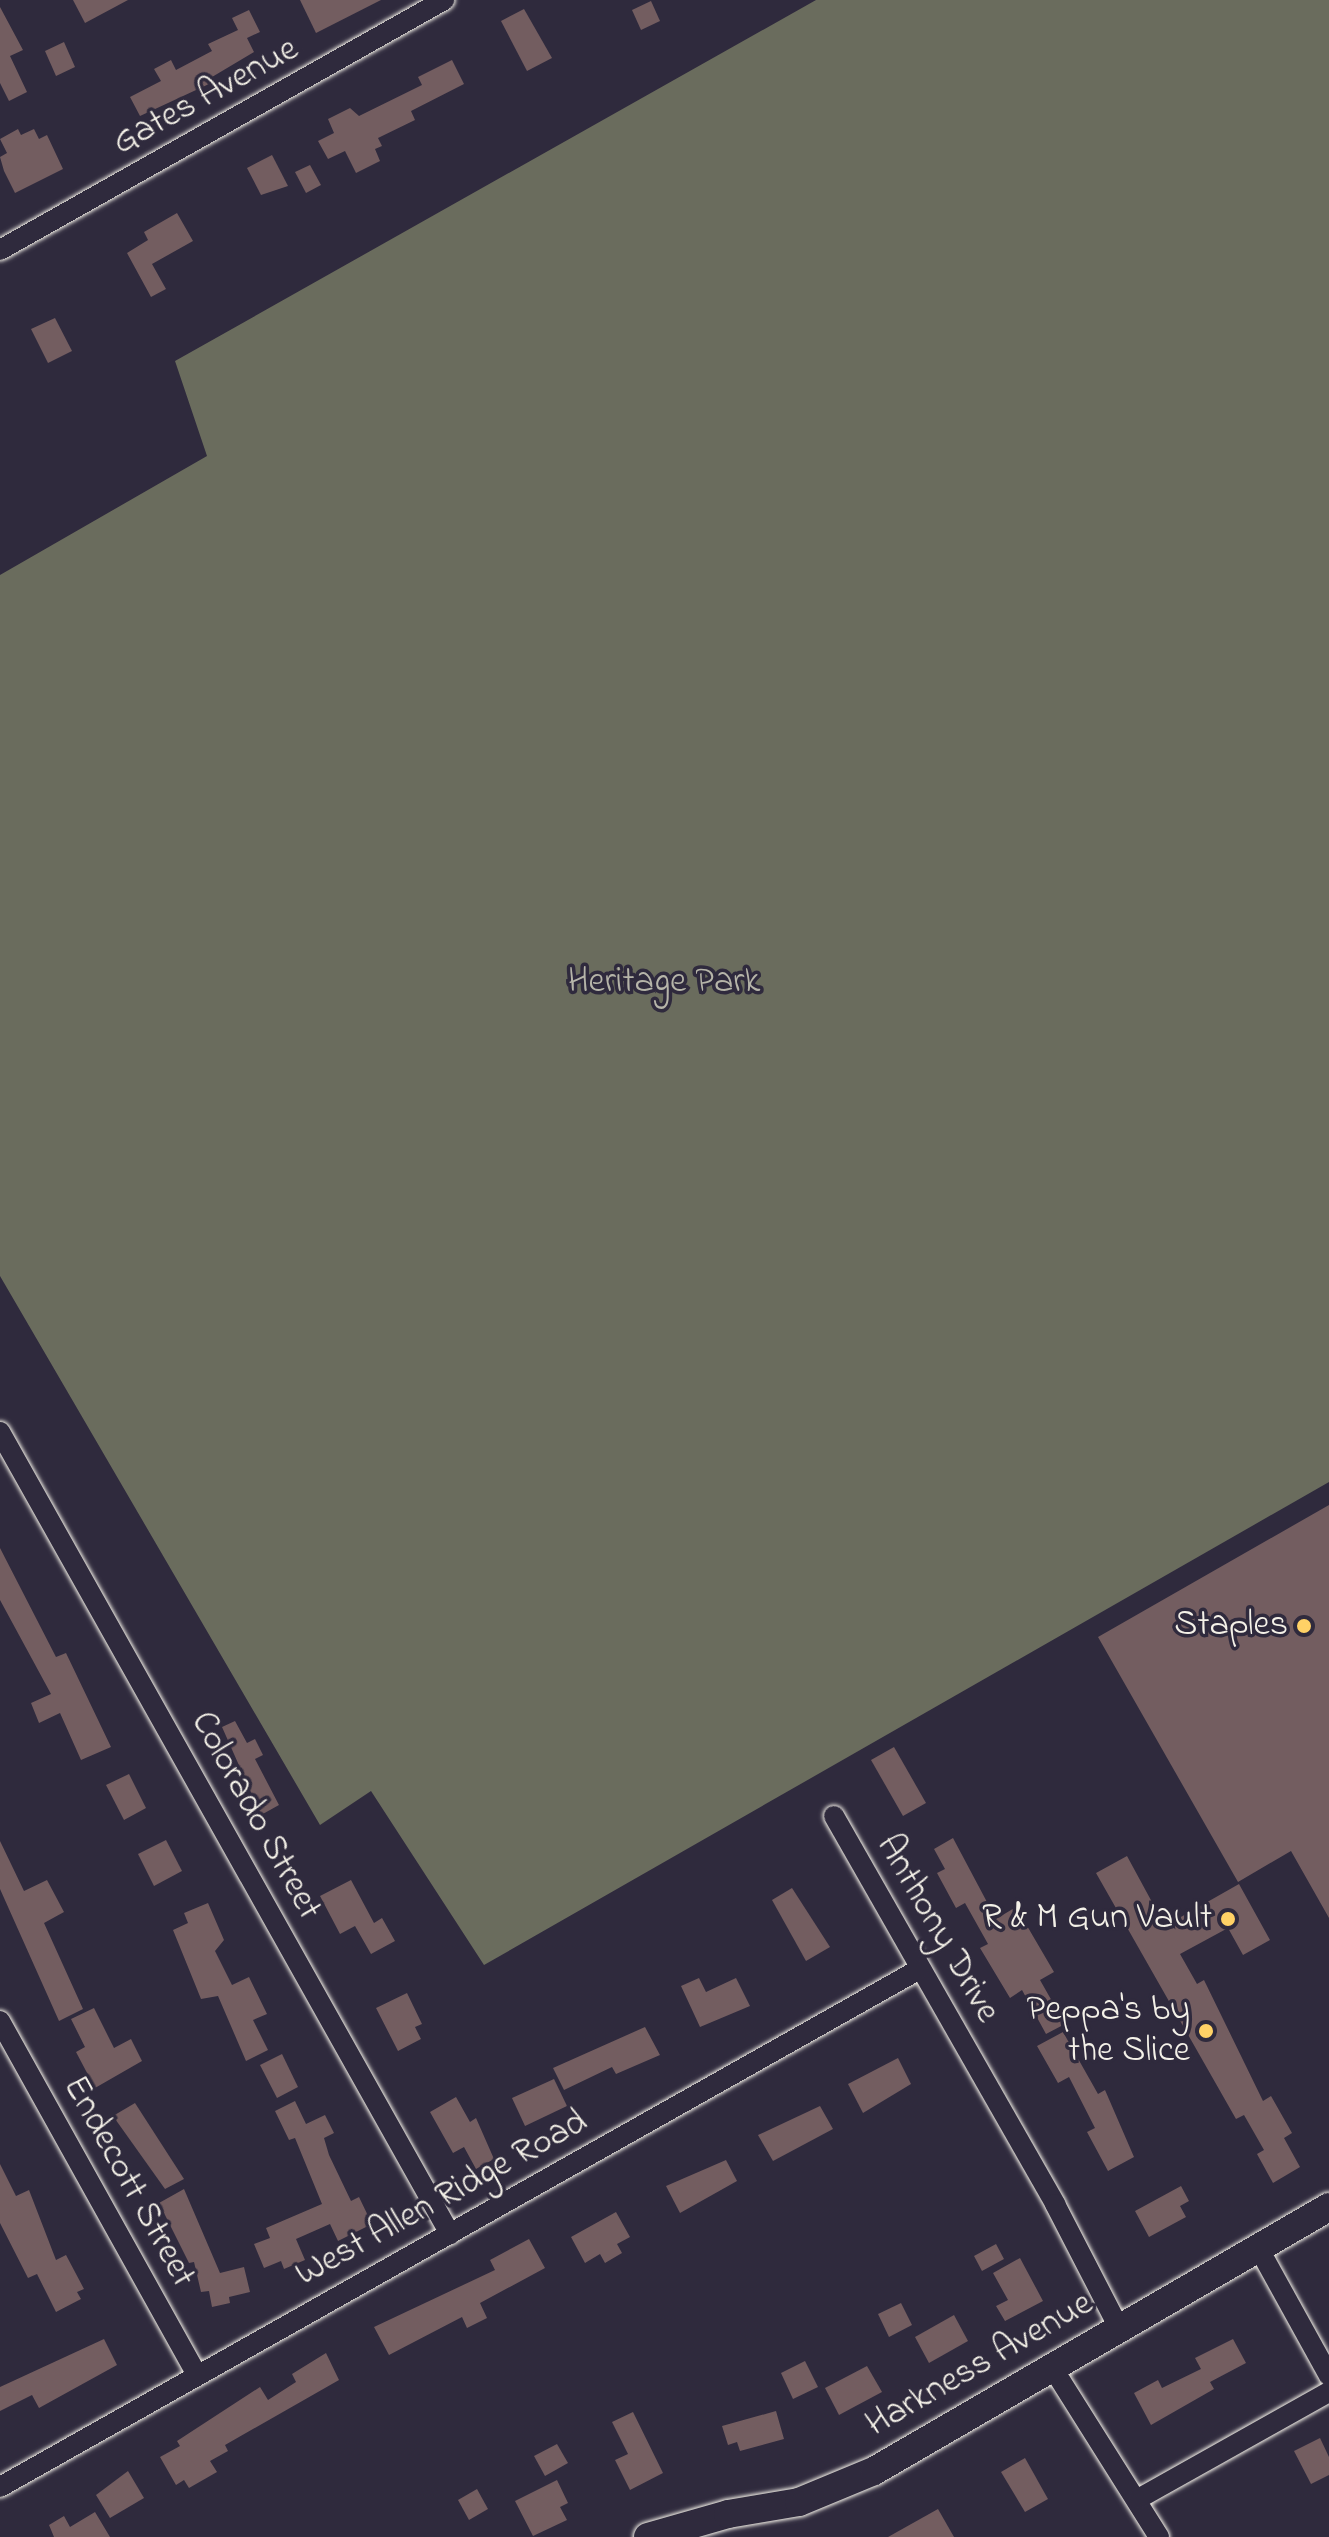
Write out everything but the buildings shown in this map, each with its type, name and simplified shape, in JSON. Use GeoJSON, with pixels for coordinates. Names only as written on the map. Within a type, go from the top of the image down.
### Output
{"type":"FeatureCollection","features":[{"type":"Feature","properties":{"kind":"main road","name":"Harkness Avenue"},"geometry":{"type":"LineString","coordinates":[[648,2537],[826,2493],[874,2471],[1329,2207]]}},
{"type":"Feature","properties":{"kind":"street","name":"Gates Avenue"},"geometry":{"type":"LineString","coordinates":[[0,250],[444,0]]}},
{"type":"Feature","properties":{"kind":"street","name":"Colorado Street"},"geometry":{"type":"LineString","coordinates":[[0,1432],[450,2234]]}},
{"type":"Feature","properties":{"kind":"street","name":"Anthony Drive"},"geometry":{"type":"LineString","coordinates":[[834,1816],[918,1970],[1055,2204],[1119,2328]]}},
{"type":"Feature","properties":{"kind":"street","name":"West Allen Ridge Road"},"geometry":{"type":"LineString","coordinates":[[0,2487],[918,1970]]}},
{"type":"Feature","properties":{"kind":"street","name":"Endecott Street"},"geometry":{"type":"LineString","coordinates":[[0,2021],[197,2375]]}},
{"type":"Feature","properties":{"kind":"street"},"geometry":{"type":"LineString","coordinates":[[1259,2249],[1329,2376]]}},
{"type":"Feature","properties":{"kind":"street"},"geometry":{"type":"LineString","coordinates":[[1052,2367],[1138,2499],[1159,2537]]}},
{"type":"Feature","properties":{"kind":"street"},"geometry":{"type":"LineString","coordinates":[[1138,2499],[1329,2392]]}},
{"type":"Feature","properties":{"kind":"green space","name":"Heritage Park"},"geometry":{"type":"Polygon","coordinates":[[[816,0],[1329,0],[1329,1482],[484,1965],[371,1791],[320,1825],[0,1276],[0,575],[207,456],[175,361],[816,0]]]}},
{"type":"Feature","properties":{"kind":"place","name":"Staples"},"geometry":{"type":"Point","coordinates":[1304,1626]}},
{"type":"Feature","properties":{"kind":"place","name":"R & M Gun Vault"},"geometry":{"type":"Point","coordinates":[1228,1919]}},
{"type":"Feature","properties":{"kind":"place","name":"Peppa's by the Slice"},"geometry":{"type":"Point","coordinates":[1206,2031]}}]}
